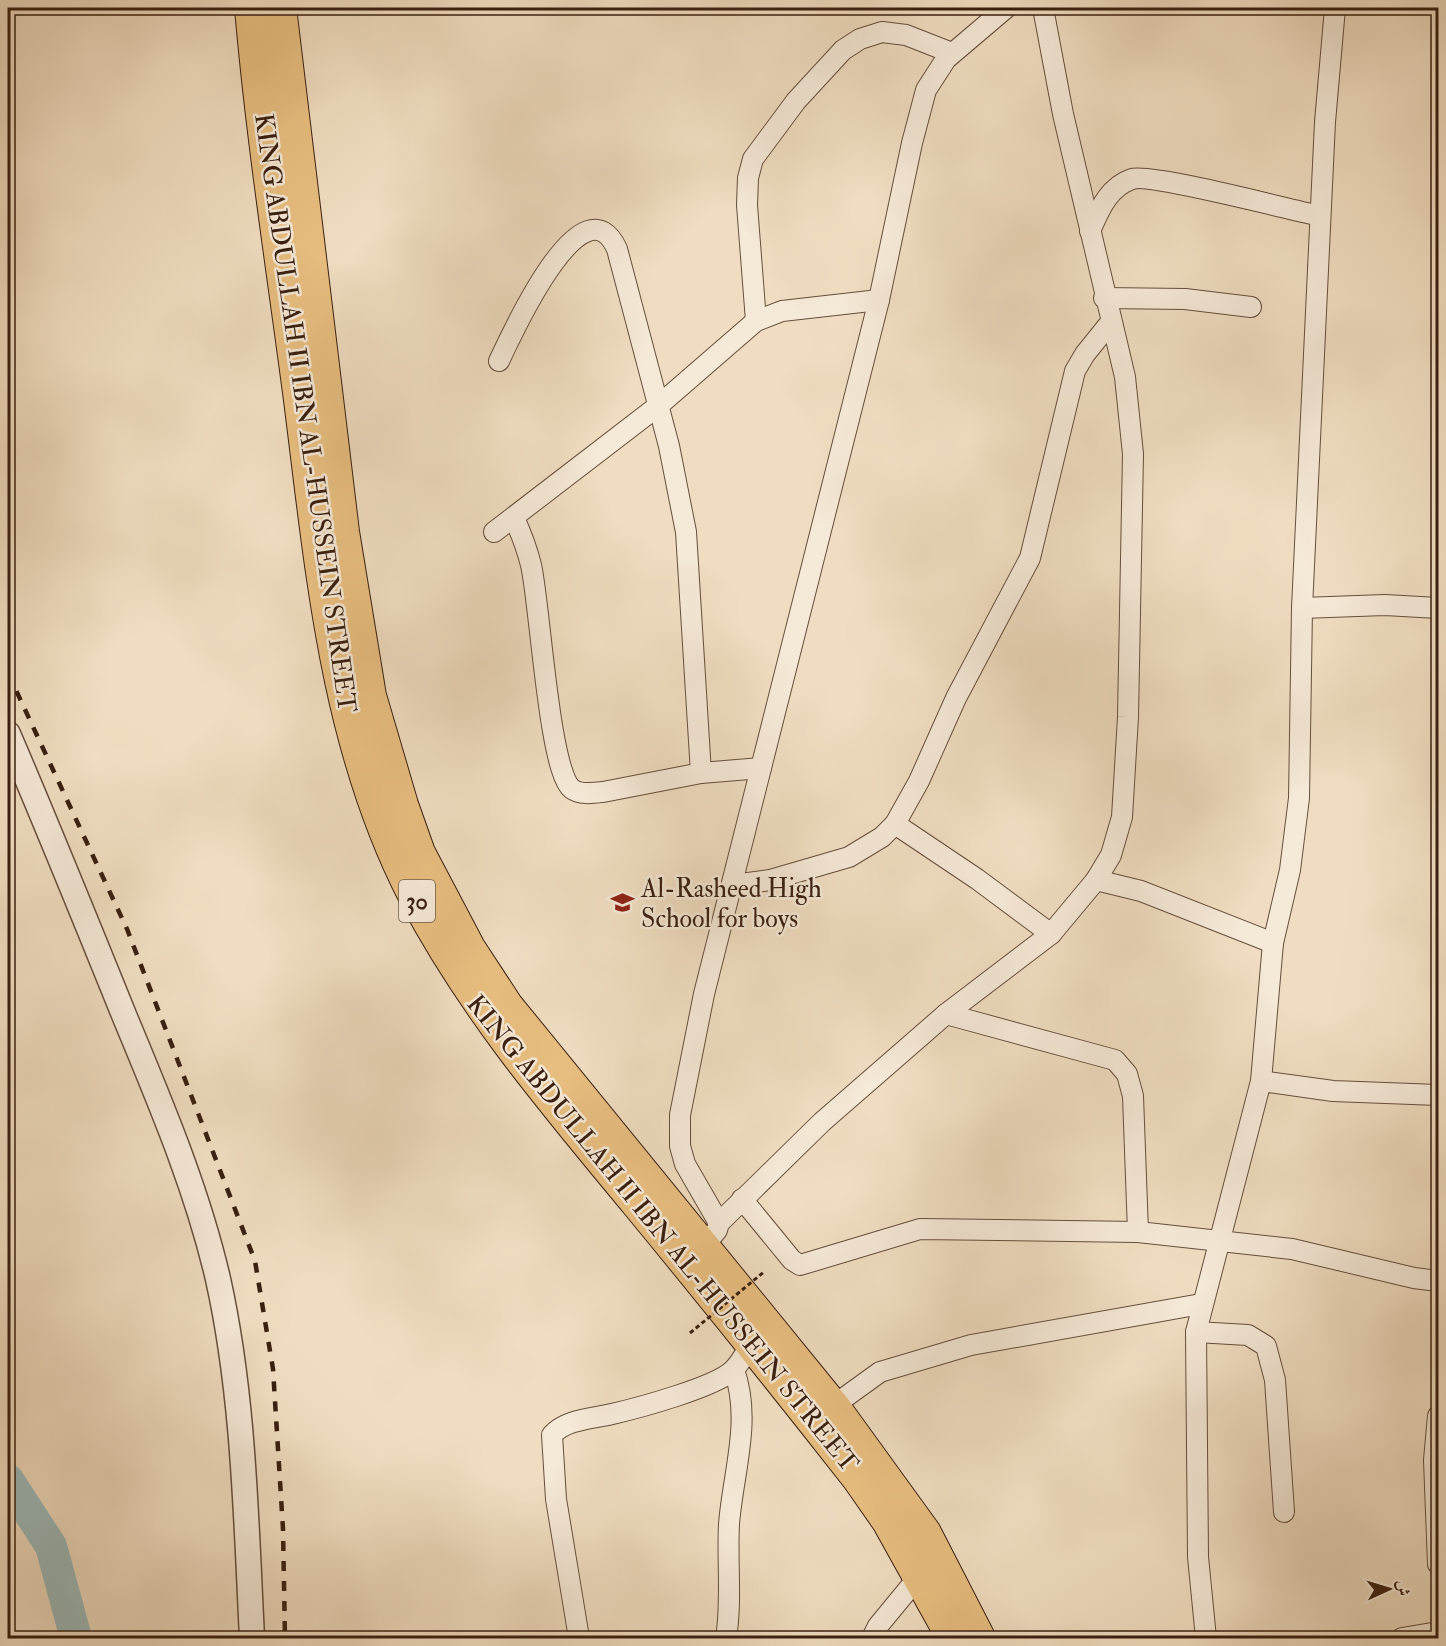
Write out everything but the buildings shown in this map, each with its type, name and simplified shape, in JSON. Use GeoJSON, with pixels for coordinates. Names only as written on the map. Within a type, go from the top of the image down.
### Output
{"type":"FeatureCollection","features":[{"type":"Feature","properties":{"kind":"main road","name":"KING ABDULLAH II IBN AL-HUSSEIN STREET"},"geometry":{"type":"LineString","coordinates":[[266,15],[331,534],[344,696],[359,759],[382,823],[429,922],[472,995],[501,1036],[858,1478],[888,1521],[953,1638]]}},
{"type":"Feature","properties":{"kind":"main road","name":"KING ABDULLAH II IBN AL-HUSSEIN STREET"},"geometry":{"type":"LineString","coordinates":[[331,534],[384,747],[419,853],[469,948],[507,1006],[569,1085],[711,1235],[925,1533],[979,1638]]}},
{"type":"Feature","properties":{"kind":"street"},"geometry":{"type":"LineString","coordinates":[[1006,8],[952,53],[934,75],[927,90],[912,143],[879,300],[704,994],[679,1134],[685,1164],[711,1235],[742,1200],[822,1122],[946,1014],[1051,934],[1096,880],[1111,855],[1122,817],[1129,694],[1133,454],[1125,377],[1104,298],[1063,114],[1043,8]]}},
{"type":"Feature","properties":{"kind":"street"},"geometry":{"type":"LineString","coordinates":[[1206,1638],[1198,1557],[1196,1332],[1201,1304],[1221,1243],[1261,1081],[1273,943],[1290,870],[1299,798],[1302,608],[1320,216],[1335,8]]}},
{"type":"Feature","properties":{"kind":"street"},"geometry":{"type":"LineString","coordinates":[[756,321],[747,205],[748,178],[753,159],[796,101],[843,50],[860,39],[882,32],[906,35],[952,53]]}},
{"type":"Feature","properties":{"kind":"street"},"geometry":{"type":"LineString","coordinates":[[1090,231],[1111,192],[1134,178],[1163,181],[1320,216]]}},
{"type":"Feature","properties":{"kind":"street"},"geometry":{"type":"LineString","coordinates":[[499,361],[538,284],[564,249],[577,236],[601,230],[611,236],[617,249],[658,406],[678,487],[686,532],[701,773]]}},
{"type":"Feature","properties":{"kind":"street"},"geometry":{"type":"LineString","coordinates":[[1104,298],[1185,299],[1251,307]]}},
{"type":"Feature","properties":{"kind":"street"},"geometry":{"type":"LineString","coordinates":[[494,532],[658,406],[756,321],[782,311],[879,300]]}},
{"type":"Feature","properties":{"kind":"street"},"geometry":{"type":"LineString","coordinates":[[733,885],[770,880],[849,857],[882,837],[895,824],[919,781],[956,698],[1030,558],[1075,371],[1110,323]]}},
{"type":"Feature","properties":{"kind":"street"},"geometry":{"type":"LineString","coordinates":[[514,518],[531,565],[544,651],[551,728],[563,779],[572,790],[587,794],[701,773],[761,768]]}},
{"type":"Feature","properties":{"kind":"street"},"geometry":{"type":"LineString","coordinates":[[1302,608],[1385,605],[1438,608]]}},
{"type":"Feature","properties":{"kind":"street"},"geometry":{"type":"LineString","coordinates":[[8,734],[165,1115],[209,1245],[222,1303],[236,1401],[247,1521],[252,1638]]}},
{"type":"Feature","properties":{"kind":"street"},"geometry":{"type":"LineString","coordinates":[[895,824],[977,879],[1051,934]]}},
{"type":"Feature","properties":{"kind":"street"},"geometry":{"type":"LineString","coordinates":[[1096,880],[1141,891],[1273,943]]}},
{"type":"Feature","properties":{"kind":"street"},"geometry":{"type":"LineString","coordinates":[[946,1014],[1115,1060],[1127,1074],[1133,1096],[1138,1232]]}},
{"type":"Feature","properties":{"kind":"street"},"geometry":{"type":"LineString","coordinates":[[1261,1081],[1333,1091],[1438,1095]]}},
{"type":"Feature","properties":{"kind":"street"},"geometry":{"type":"LineString","coordinates":[[742,1200],[792,1260],[800,1265],[920,1229],[1138,1232],[1292,1250],[1414,1278],[1438,1281]]}},
{"type":"Feature","properties":{"kind":"street"},"geometry":{"type":"LineString","coordinates":[[833,1406],[880,1372],[971,1344],[1201,1304]]}},
{"type":"Feature","properties":{"kind":"street"},"geometry":{"type":"LineString","coordinates":[[1196,1332],[1248,1335],[1266,1346],[1275,1380],[1284,1512]]}},
{"type":"Feature","properties":{"kind":"street"},"geometry":{"type":"LineString","coordinates":[[579,1638],[556,1499],[552,1435],[558,1428],[573,1423],[612,1414],[706,1385],[734,1370],[752,1344]]}},
{"type":"Feature","properties":{"kind":"street"},"geometry":{"type":"LineString","coordinates":[[726,1638],[729,1523],[742,1429],[740,1386],[734,1370]]}},
{"type":"Feature","properties":{"kind":"street"},"geometry":{"type":"LineString","coordinates":[[1438,1416],[1434,1460],[1438,1564]]}},
{"type":"Feature","properties":{"kind":"street"},"geometry":{"type":"LineString","coordinates":[[872,1638],[878,1626],[920,1575]]}},
{"type":"Feature","properties":{"kind":"street"},"geometry":{"type":"LineString","coordinates":[[1402,1638],[1438,1632]]}},
{"type":"Feature","properties":{"kind":"path"},"geometry":{"type":"LineString","coordinates":[[690,1333],[765,1271]]}},
{"type":"Feature","properties":{"kind":"waterway"},"geometry":{"type":"LineString","coordinates":[[8,1480],[51,1546],[76,1638]]}},
{"type":"Feature","properties":{"kind":"railway"},"geometry":{"type":"LineString","coordinates":[[8,673],[127,929],[255,1261],[273,1369],[283,1529],[285,1638]]}},
{"type":"Feature","properties":{"kind":"place","name":"Al-Rasheed High School for boys"},"geometry":{"type":"Point","coordinates":[623,903]}}]}
